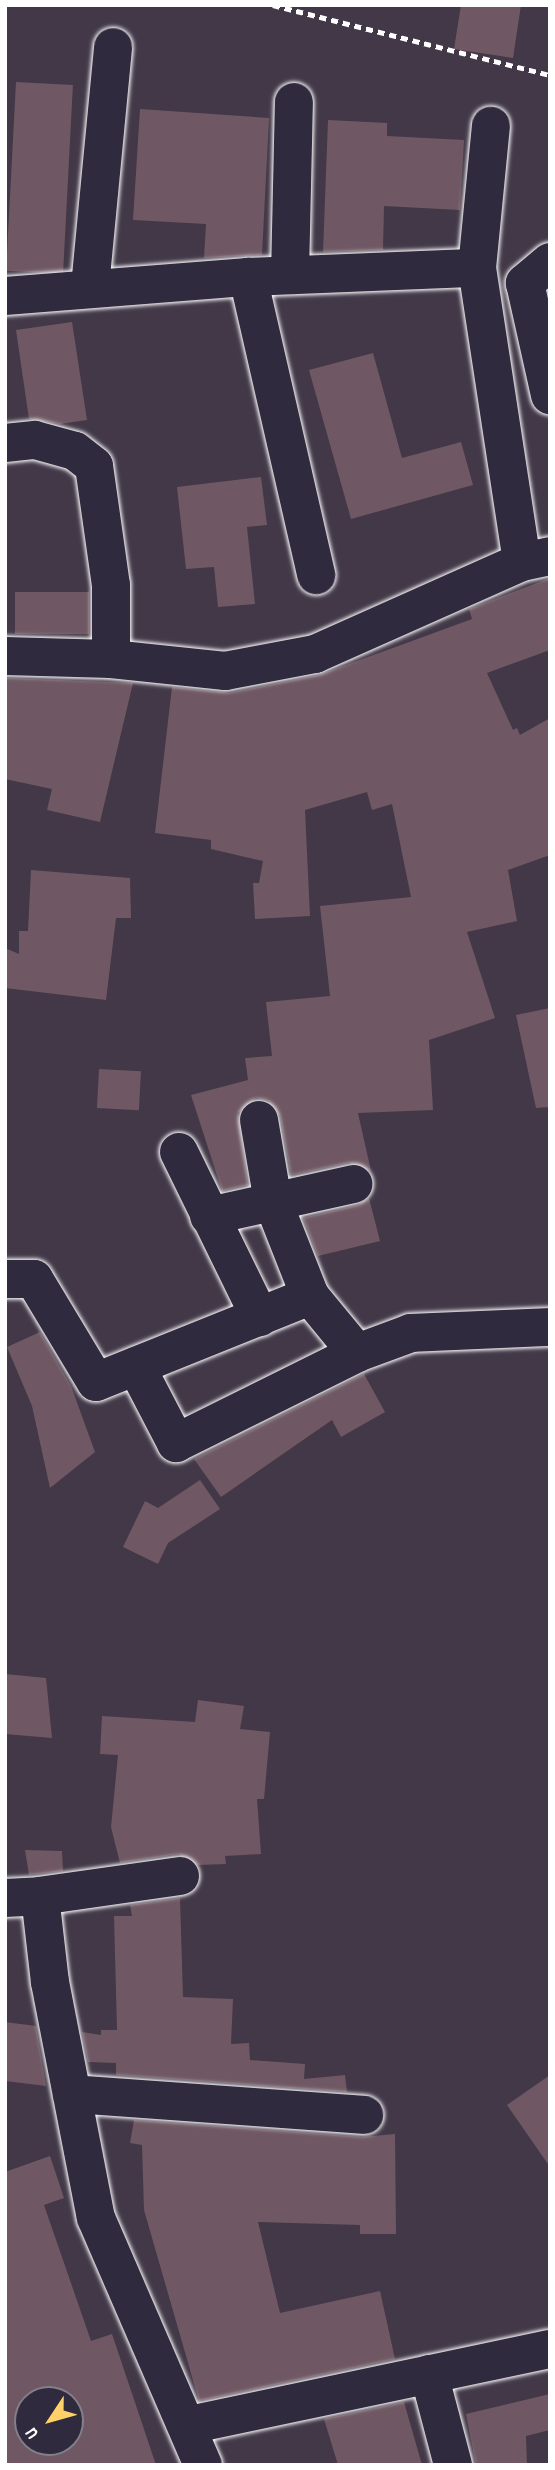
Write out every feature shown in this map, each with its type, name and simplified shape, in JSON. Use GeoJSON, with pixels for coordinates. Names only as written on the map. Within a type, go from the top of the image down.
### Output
{"type":"FeatureCollection","features":[{"type":"Feature","properties":{"kind":"street"},"geometry":{"type":"LineString","coordinates":[[90,287],[113,47]]}},
{"type":"Feature","properties":{"kind":"street"},"geometry":{"type":"LineString","coordinates":[[290,275],[293,102]]}},
{"type":"Feature","properties":{"kind":"street"},"geometry":{"type":"LineString","coordinates":[[5,656],[111,659],[225,671],[315,654],[536,559],[477,268],[491,126]]}},
{"type":"Feature","properties":{"kind":"street"},"geometry":{"type":"LineString","coordinates":[[550,262],[525,283],[550,395]]}},
{"type":"Feature","properties":{"kind":"street"},"geometry":{"type":"LineString","coordinates":[[5,296],[90,287],[248,277],[477,268]]}},
{"type":"Feature","properties":{"kind":"street"},"geometry":{"type":"LineString","coordinates":[[248,277],[316,575]]}},
{"type":"Feature","properties":{"kind":"street"},"geometry":{"type":"LineString","coordinates":[[5,443],[35,440],[75,452],[94,466],[111,585],[111,659]]}},
{"type":"Feature","properties":{"kind":"street"},"geometry":{"type":"LineString","coordinates":[[259,1120],[273,1202],[310,1296],[357,1353]]}},
{"type":"Feature","properties":{"kind":"street"},"geometry":{"type":"LineString","coordinates":[[179,1152],[260,1317]]}},
{"type":"Feature","properties":{"kind":"street"},"geometry":{"type":"LineString","coordinates":[[209,1216],[353,1184]]}},
{"type":"Feature","properties":{"kind":"street"},"geometry":{"type":"LineString","coordinates":[[5,1279],[34,1279],[96,1382],[310,1296]]}},
{"type":"Feature","properties":{"kind":"street"},"geometry":{"type":"LineString","coordinates":[[136,1366],[176,1443],[357,1353],[411,1333],[550,1327]]}},
{"type":"Feature","properties":{"kind":"street"},"geometry":{"type":"LineString","coordinates":[[180,1876],[23,1897],[72,2094],[96,2218],[189,2425],[203,2465]]}},
{"type":"Feature","properties":{"kind":"street"},"geometry":{"type":"LineString","coordinates":[[72,2094],[364,2115]]}},
{"type":"Feature","properties":{"kind":"street"},"geometry":{"type":"LineString","coordinates":[[189,2425],[550,2348]]}},
{"type":"Feature","properties":{"kind":"street"},"geometry":{"type":"LineString","coordinates":[[429,2374],[453,2465]]}},
{"type":"Feature","properties":{"kind":"path"},"geometry":{"type":"LineString","coordinates":[[273,5],[550,75]]}},
{"type":"Feature","properties":{"kind":"building"},"geometry":{"type":"Polygon","coordinates":[[[461,5],[521,5],[513,58],[454,49],[461,5]]]}},
{"type":"Feature","properties":{"kind":"building"},"geometry":{"type":"Polygon","coordinates":[[[16,82],[73,85],[63,274],[6,271],[16,82]]]}},
{"type":"Feature","properties":{"kind":"building"},"geometry":{"type":"Polygon","coordinates":[[[140,109],[269,118],[262,255],[204,258],[206,224],[133,220],[140,109]]]}},
{"type":"Feature","properties":{"kind":"building"},"geometry":{"type":"Polygon","coordinates":[[[328,120],[387,123],[387,136],[464,140],[460,210],[384,206],[383,250],[323,252],[328,120]]]}},
{"type":"Feature","properties":{"kind":"building"},"geometry":{"type":"Polygon","coordinates":[[[72,322],[87,420],[60,424],[29,419],[16,330],[72,322]]]}},
{"type":"Feature","properties":{"kind":"building"},"geometry":{"type":"Polygon","coordinates":[[[373,353],[402,458],[461,442],[473,485],[351,519],[309,370],[373,353]]]}},
{"type":"Feature","properties":{"kind":"building"},"geometry":{"type":"Polygon","coordinates":[[[261,477],[267,525],[247,527],[255,604],[218,607],[214,567],[186,569],[177,487],[261,477]]]}},
{"type":"Feature","properties":{"kind":"building"},"geometry":{"type":"Polygon","coordinates":[[[550,578],[550,650],[487,673],[513,730],[517,728],[520,735],[550,718],[550,855],[508,870],[517,921],[467,932],[495,1018],[429,1040],[433,1110],[358,1113],[371,1171],[349,1163],[291,1175],[280,1116],[267,1100],[256,1098],[238,1113],[248,1185],[222,1191],[191,1095],[248,1080],[245,1058],[272,1056],[266,1002],[330,996],[320,906],[411,897],[392,804],[372,810],[367,792],[305,810],[310,916],[255,919],[253,883],[259,883],[263,861],[211,849],[211,840],[155,833],[172,687],[229,693],[319,675],[472,619],[469,609],[550,578]]]}},
{"type":"Feature","properties":{"kind":"building"},"geometry":{"type":"Polygon","coordinates":[[[15,592],[89,592],[89,634],[15,634],[15,592]]]}},
{"type":"Feature","properties":{"kind":"building"},"geometry":{"type":"Polygon","coordinates":[[[5,678],[133,683],[100,822],[47,810],[52,789],[5,779],[5,678]]]}},
{"type":"Feature","properties":{"kind":"building"},"geometry":{"type":"Polygon","coordinates":[[[31,870],[130,878],[131,918],[116,918],[106,1000],[5,988],[5,948],[19,954],[19,931],[28,931],[31,870]]]}},
{"type":"Feature","properties":{"kind":"building"},"geometry":{"type":"Polygon","coordinates":[[[550,1008],[550,1107],[536,1108],[516,1015],[550,1008]]]}},
{"type":"Feature","properties":{"kind":"building"},"geometry":{"type":"Polygon","coordinates":[[[99,1069],[141,1071],[139,1110],[97,1108],[99,1069]]]}},
{"type":"Feature","properties":{"kind":"building"},"geometry":{"type":"Polygon","coordinates":[[[369,1198],[380,1241],[318,1256],[303,1218],[358,1205],[369,1198]]]}},
{"type":"Feature","properties":{"kind":"building"},"geometry":{"type":"Polygon","coordinates":[[[40,1332],[71,1386],[95,1452],[50,1488],[32,1406],[7,1347],[40,1332]]]}},
{"type":"Feature","properties":{"kind":"building"},"geometry":{"type":"Polygon","coordinates":[[[364,1374],[385,1412],[341,1437],[332,1420],[221,1497],[194,1459],[364,1374]]]}},
{"type":"Feature","properties":{"kind":"building"},"geometry":{"type":"Polygon","coordinates":[[[200,1480],[220,1509],[168,1543],[158,1564],[123,1547],[145,1501],[158,1508],[200,1480]]]}},
{"type":"Feature","properties":{"kind":"building"},"geometry":{"type":"Polygon","coordinates":[[[5,1674],[46,1678],[52,1738],[5,1734],[5,1674]]]}},
{"type":"Feature","properties":{"kind":"building"},"geometry":{"type":"Polygon","coordinates":[[[198,1700],[244,1706],[240,1729],[270,1732],[264,1799],[257,1799],[261,1854],[225,1856],[226,1864],[198,1865],[178,1854],[120,1863],[111,1827],[118,1755],[100,1754],[102,1716],[195,1722],[198,1700]]]}},
{"type":"Feature","properties":{"kind":"building"},"geometry":{"type":"Polygon","coordinates":[[[25,1850],[62,1851],[63,1871],[29,1875],[25,1850]]]}},
{"type":"Feature","properties":{"kind":"building"},"geometry":{"type":"Polygon","coordinates":[[[180,1898],[183,1997],[233,1999],[231,2044],[249,2043],[250,2060],[305,2064],[304,2079],[345,2075],[347,2092],[116,2075],[116,2063],[88,2062],[82,2032],[101,2035],[101,2030],[117,2030],[114,1916],[132,1916],[130,1905],[180,1898]]]}},
{"type":"Feature","properties":{"kind":"building"},"geometry":{"type":"Polygon","coordinates":[[[5,2022],[36,2026],[46,2086],[5,2081],[5,2022]]]}},
{"type":"Feature","properties":{"kind":"building"},"geometry":{"type":"Polygon","coordinates":[[[550,2075],[550,2167],[507,2105],[550,2075]]]}},
{"type":"Feature","properties":{"kind":"building"},"geometry":{"type":"Polygon","coordinates":[[[134,2120],[362,2137],[395,2134],[396,2234],[360,2234],[360,2225],[258,2222],[280,2313],[380,2291],[395,2359],[199,2401],[144,2210],[142,2145],[130,2143],[134,2120]]]}},
{"type":"Feature","properties":{"kind":"building"},"geometry":{"type":"Polygon","coordinates":[[[50,2156],[64,2198],[44,2205],[91,2341],[112,2334],[156,2465],[5,2465],[5,2172],[50,2156]]]}},
{"type":"Feature","properties":{"kind":"building"},"geometry":{"type":"Polygon","coordinates":[[[550,2394],[550,2430],[526,2436],[527,2465],[476,2465],[466,2414],[550,2394]]]}},
{"type":"Feature","properties":{"kind":"building"},"geometry":{"type":"Polygon","coordinates":[[[404,2402],[422,2465],[338,2465],[324,2419],[404,2402]]]}}]}
